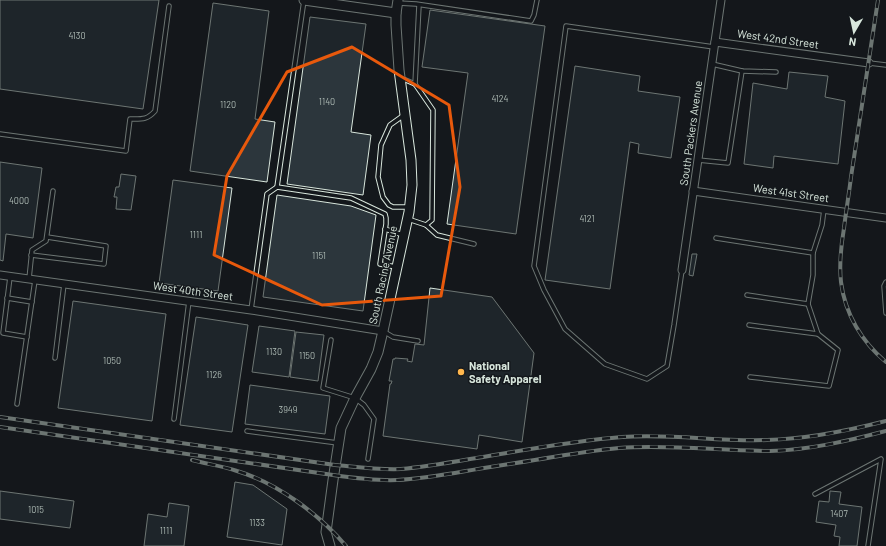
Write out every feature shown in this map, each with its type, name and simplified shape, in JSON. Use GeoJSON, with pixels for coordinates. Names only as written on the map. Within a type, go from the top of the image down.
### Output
{"type":"FeatureCollection","features":[{"type":"Feature","properties":{"kind":"street"},"geometry":{"type":"LineString","coordinates":[[304,0],[396,13]]}},
{"type":"Feature","properties":{"kind":"street","name":"South Packers Avenue"},"geometry":{"type":"LineString","coordinates":[[682,270],[721,0]]}},
{"type":"Feature","properties":{"kind":"street","name":"South Racine Avenue"},"geometry":{"type":"LineString","coordinates":[[330,546],[326,532],[341,428],[378,352],[384,331],[410,207],[412,185],[411,160],[400,78],[397,44],[397,2]]}},
{"type":"Feature","properties":{"kind":"street","name":"West 42nd Street"},"geometry":{"type":"LineString","coordinates":[[715,44],[869,63]]}},
{"type":"Feature","properties":{"kind":"street","name":"West 41st Street"},"geometry":{"type":"LineString","coordinates":[[693,191],[886,218]]}},
{"type":"Feature","properties":{"kind":"street","name":"West 40th Street"},"geometry":{"type":"LineString","coordinates":[[0,275],[251,310],[384,331]]}},
{"type":"Feature","properties":{"kind":"street"},"geometry":{"type":"LineString","coordinates":[[324,546],[326,532]]}},
{"type":"Feature","properties":{"kind":"lane"},"geometry":{"type":"LineString","coordinates":[[277,187],[304,0]]}},
{"type":"Feature","properties":{"kind":"lane"},"geometry":{"type":"LineString","coordinates":[[397,2],[531,21],[537,0]]}},
{"type":"Feature","properties":{"kind":"lane"},"geometry":{"type":"LineString","coordinates":[[415,84],[420,5]]}},
{"type":"Feature","properties":{"kind":"lane"},"geometry":{"type":"LineString","coordinates":[[0,134],[126,151],[130,119],[144,118],[150,116],[155,111],[169,6]]}},
{"type":"Feature","properties":{"kind":"lane","name":"West 42nd Street"},"geometry":{"type":"LineString","coordinates":[[682,270],[667,366],[647,379],[605,364],[565,329],[544,290],[534,266],[566,26],[715,44]]}},
{"type":"Feature","properties":{"kind":"lane","name":"West 42nd Street"},"geometry":{"type":"LineString","coordinates":[[869,63],[886,65]]}},
{"type":"Feature","properties":{"kind":"lane"},"geometry":{"type":"LineString","coordinates":[[712,64],[742,71],[776,72]]}},
{"type":"Feature","properties":{"kind":"lane"},"geometry":{"type":"LineString","coordinates":[[698,160],[728,163],[742,71]]}},
{"type":"Feature","properties":{"kind":"lane"},"geometry":{"type":"LineString","coordinates":[[400,78],[415,84],[433,110],[432,220],[426,224]]}},
{"type":"Feature","properties":{"kind":"lane"},"geometry":{"type":"LineString","coordinates":[[405,115],[390,125],[381,145],[378,177],[383,197],[389,205],[393,207],[410,207]]}},
{"type":"Feature","properties":{"kind":"lane"},"geometry":{"type":"LineString","coordinates":[[251,310],[267,194],[277,187],[351,198],[385,214],[385,229],[380,264],[398,267]]}},
{"type":"Feature","properties":{"kind":"lane"},"geometry":{"type":"LineString","coordinates":[[17,404],[32,302],[31,255],[32,250],[46,241],[53,191]]}},
{"type":"Feature","properties":{"kind":"lane"},"geometry":{"type":"LineString","coordinates":[[818,334],[808,304],[813,275],[813,253],[822,225],[824,209]]}},
{"type":"Feature","properties":{"kind":"lane"},"geometry":{"type":"LineString","coordinates":[[408,219],[426,224],[437,235],[474,244]]}},
{"type":"Feature","properties":{"kind":"lane"},"geometry":{"type":"LineString","coordinates":[[385,229],[404,235]]}},
{"type":"Feature","properties":{"kind":"lane"},"geometry":{"type":"LineString","coordinates":[[31,255],[104,264],[106,246],[47,237]]}},
{"type":"Feature","properties":{"kind":"lane"},"geometry":{"type":"LineString","coordinates":[[716,238],[813,253]]}},
{"type":"Feature","properties":{"kind":"lane"},"geometry":{"type":"LineString","coordinates":[[10,276],[3,333],[27,337]]}},
{"type":"Feature","properties":{"kind":"lane"},"geometry":{"type":"LineString","coordinates":[[886,282],[884,286],[886,313]]}},
{"type":"Feature","properties":{"kind":"lane"},"geometry":{"type":"LineString","coordinates":[[55,358],[64,284]]}},
{"type":"Feature","properties":{"kind":"lane"},"geometry":{"type":"LineString","coordinates":[[747,295],[808,304]]}},
{"type":"Feature","properties":{"kind":"lane"},"geometry":{"type":"LineString","coordinates":[[8,298],[32,302]]}},
{"type":"Feature","properties":{"kind":"lane"},"geometry":{"type":"LineString","coordinates":[[174,419],[189,302]]}},
{"type":"Feature","properties":{"kind":"lane"},"geometry":{"type":"LineString","coordinates":[[749,325],[818,334],[838,350],[829,386],[750,377]]}},
{"type":"Feature","properties":{"kind":"lane"},"geometry":{"type":"LineString","coordinates":[[384,331],[393,337],[418,341]]}},
{"type":"Feature","properties":{"kind":"lane"},"geometry":{"type":"LineString","coordinates":[[331,340],[323,388],[355,398],[364,405],[374,419],[368,459]]}},
{"type":"Feature","properties":{"kind":"lane"},"geometry":{"type":"LineString","coordinates":[[247,431],[338,443]]}},
{"type":"Feature","properties":{"kind":"lane"},"geometry":{"type":"LineString","coordinates":[[868,546],[881,459]]}},
{"type":"Feature","properties":{"kind":"lane"},"geometry":{"type":"LineString","coordinates":[[815,494],[881,459],[886,459]]}},
{"type":"Feature","properties":{"kind":"highlighted area"},"geometry":{"type":"Polygon","coordinates":[[[352,47],[449,105],[460,187],[441,296],[322,305],[214,255],[227,176],[287,72],[352,47]]]}},
{"type":"Feature","properties":{"kind":"building"},"geometry":{"type":"Polygon","coordinates":[[[0,0],[159,0],[143,109],[0,89],[0,0]]]}},
{"type":"Feature","properties":{"kind":"building"},"geometry":{"type":"Polygon","coordinates":[[[213,3],[269,11],[255,119],[275,122],[267,182],[190,171],[213,3]]]}},
{"type":"Feature","properties":{"kind":"building"},"geometry":{"type":"Polygon","coordinates":[[[430,10],[545,26],[516,234],[447,224],[468,73],[422,67],[430,10]]]}},
{"type":"Feature","properties":{"kind":"building"},"geometry":{"type":"Polygon","coordinates":[[[310,17],[366,24],[351,132],[371,135],[363,195],[287,184],[310,17]]]}},
{"type":"Feature","properties":{"kind":"building"},"geometry":{"type":"Polygon","coordinates":[[[575,66],[640,76],[638,91],[680,97],[671,158],[638,153],[639,144],[630,142],[610,289],[545,280],[575,66]]]}},
{"type":"Feature","properties":{"kind":"building"},"geometry":{"type":"Polygon","coordinates":[[[789,72],[828,76],[825,97],[845,101],[838,164],[774,156],[773,168],[744,164],[753,83],[787,89],[789,72]]]}},
{"type":"Feature","properties":{"kind":"building"},"geometry":{"type":"Polygon","coordinates":[[[0,162],[42,168],[33,238],[6,234],[3,261],[0,260],[0,162]]]}},
{"type":"Feature","properties":{"kind":"building"},"geometry":{"type":"Polygon","coordinates":[[[121,174],[136,176],[131,210],[116,209],[117,197],[114,197],[116,187],[119,187],[121,174]]]}},
{"type":"Feature","properties":{"kind":"building"},"geometry":{"type":"Polygon","coordinates":[[[173,180],[232,188],[218,291],[159,283],[173,180]]]}},
{"type":"Feature","properties":{"kind":"building"},"geometry":{"type":"Polygon","coordinates":[[[277,195],[351,206],[376,215],[363,311],[263,297],[277,195]]]}},
{"type":"Feature","properties":{"kind":"building"},"geometry":{"type":"Polygon","coordinates":[[[692,254],[697,254],[693,276],[689,275],[692,254]]]}},
{"type":"Feature","properties":{"kind":"building","name":"National Safety Apparel"},"geometry":{"type":"Polygon","coordinates":[[[430,288],[492,297],[534,353],[522,442],[479,435],[477,449],[383,436],[390,384],[392,381],[389,381],[393,359],[408,359],[407,361],[412,362],[415,344],[424,345],[430,288]]]}},
{"type":"Feature","properties":{"kind":"building"},"geometry":{"type":"Polygon","coordinates":[[[73,301],[166,314],[152,421],[58,408],[73,301]]]}},
{"type":"Feature","properties":{"kind":"building"},"geometry":{"type":"Polygon","coordinates":[[[196,317],[248,325],[232,432],[180,425],[196,317]]]}},
{"type":"Feature","properties":{"kind":"building"},"geometry":{"type":"Polygon","coordinates":[[[259,326],[295,331],[289,377],[252,372],[259,326]]]}},
{"type":"Feature","properties":{"kind":"building"},"geometry":{"type":"Polygon","coordinates":[[[296,332],[324,335],[318,381],[290,377],[296,332]]]}},
{"type":"Feature","properties":{"kind":"building"},"geometry":{"type":"Polygon","coordinates":[[[250,385],[330,396],[325,434],[245,424],[250,385]]]}},
{"type":"Feature","properties":{"kind":"building"},"geometry":{"type":"Polygon","coordinates":[[[235,482],[253,485],[287,509],[282,545],[227,537],[235,482]]]}},
{"type":"Feature","properties":{"kind":"building"},"geometry":{"type":"Polygon","coordinates":[[[0,491],[74,501],[70,528],[0,519],[0,491]]]}},
{"type":"Feature","properties":{"kind":"building"},"geometry":{"type":"Polygon","coordinates":[[[830,491],[841,492],[839,504],[862,507],[857,546],[839,546],[840,537],[834,536],[836,525],[816,522],[819,501],[829,502],[830,491]]]}},
{"type":"Feature","properties":{"kind":"building"},"geometry":{"type":"Polygon","coordinates":[[[169,503],[189,506],[184,546],[144,546],[148,514],[167,517],[169,503]]]}},
{"type":"Feature","properties":{"kind":"railway"},"geometry":{"type":"LineString","coordinates":[[878,0],[851,177],[840,268],[843,294],[851,316],[869,346],[886,362]]}},
{"type":"Feature","properties":{"kind":"railway"},"geometry":{"type":"LineString","coordinates":[[0,417],[335,465],[393,469],[427,466],[546,446],[622,437],[658,436],[731,440],[782,439],[827,434],[886,421]]}},
{"type":"Feature","properties":{"kind":"railway"},"geometry":{"type":"LineString","coordinates":[[0,427],[341,476],[389,480],[432,477],[610,449],[638,447],[675,447],[751,451],[799,449],[886,431]]}},
{"type":"Feature","properties":{"kind":"railway"},"geometry":{"type":"LineString","coordinates":[[192,460],[237,471],[267,483],[310,511],[346,546]]}},
{"type":"Feature","properties":{"kind":"place","name":"National Safety Apparel"},"geometry":{"type":"Point","coordinates":[461,372]}}]}
